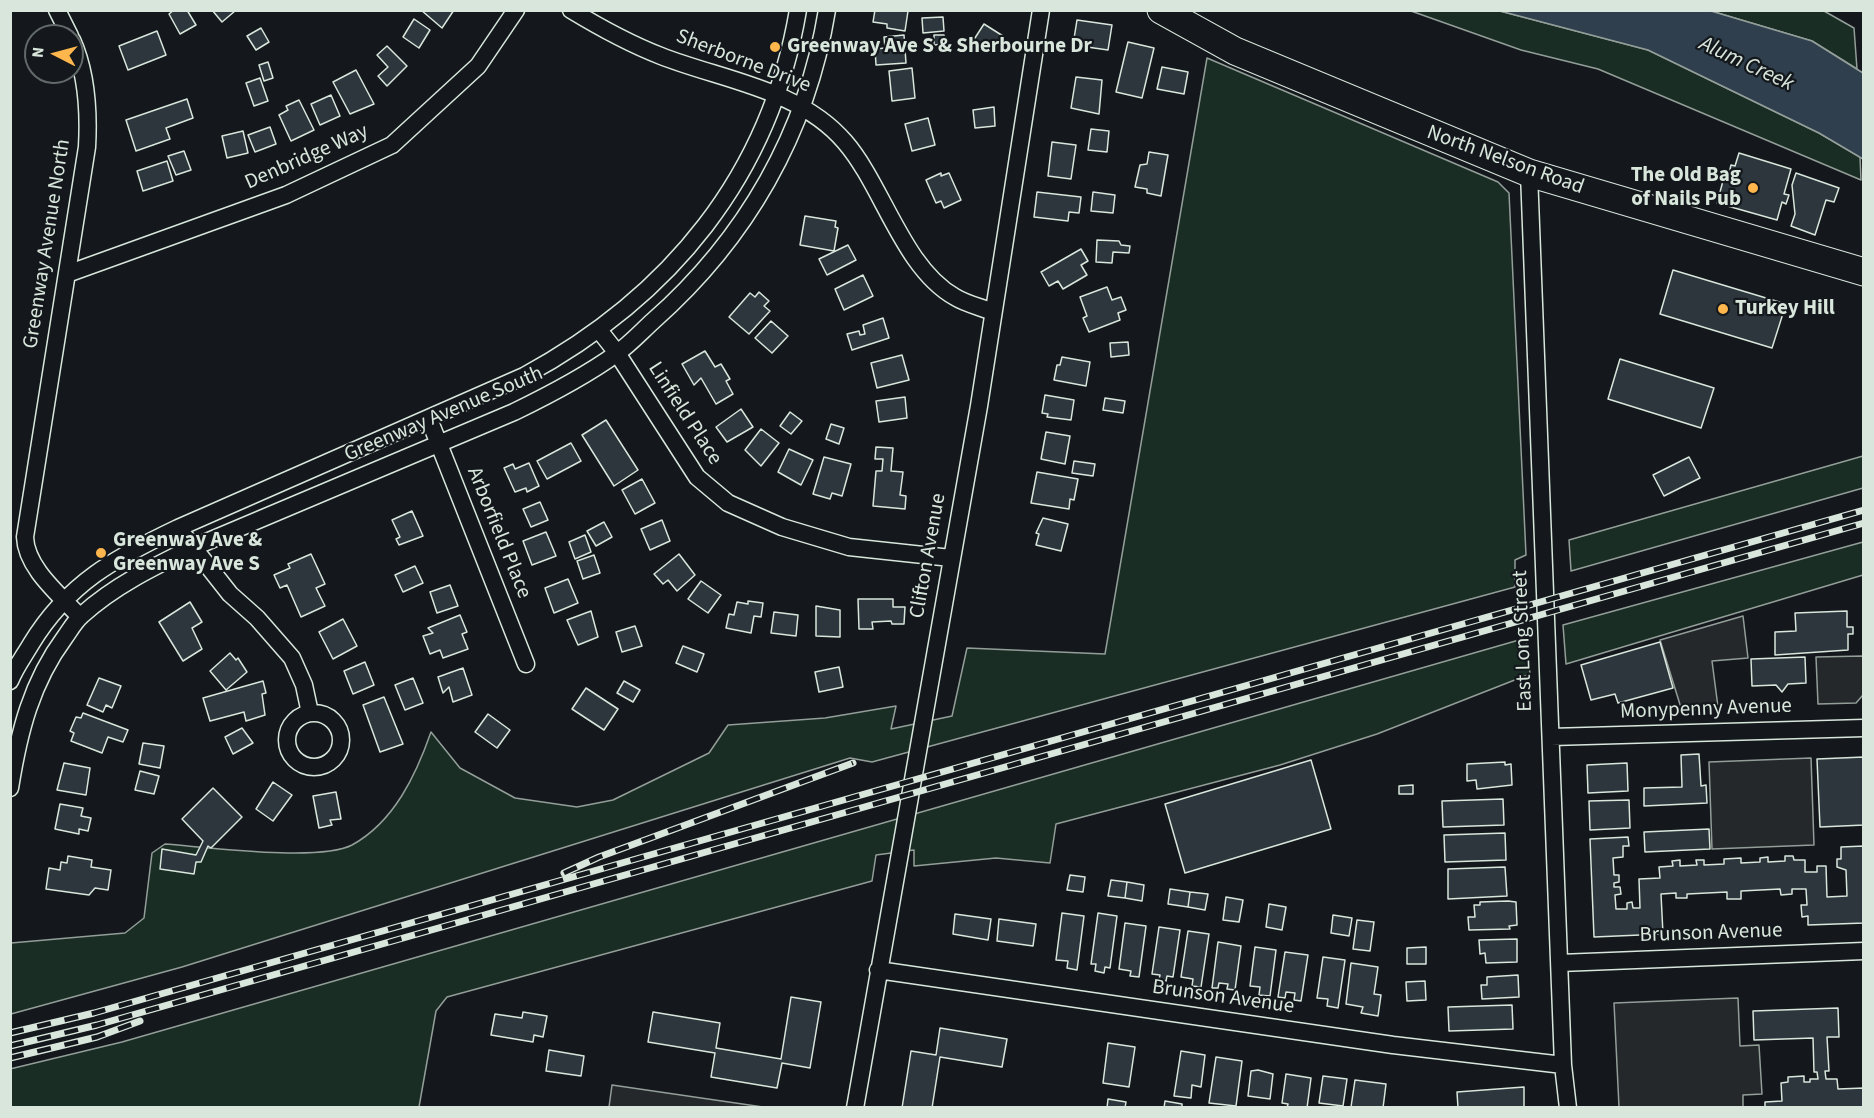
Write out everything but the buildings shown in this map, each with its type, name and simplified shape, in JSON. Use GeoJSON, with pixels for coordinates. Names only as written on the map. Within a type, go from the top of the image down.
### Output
{"type":"FeatureCollection","features":[{"type":"Feature","properties":{"kind":"main road","name":"North Nelson Road"},"geometry":{"type":"LineString","coordinates":[[1161,10],[1235,51],[1529,173],[1863,272]]}},
{"type":"Feature","properties":{"kind":"street","name":"Denbridge Way"},"geometry":{"type":"LineString","coordinates":[[68,274],[286,195],[392,145],[478,66],[516,10]]}},
{"type":"Feature","properties":{"kind":"street","name":"Sherborne Drive"},"geometry":{"type":"LineString","coordinates":[[571,10],[660,55],[804,106],[844,141],[868,176],[911,250],[934,282],[955,298],[993,312]]}},
{"type":"Feature","properties":{"kind":"street","name":"Greenway Avenue South"},"geometry":{"type":"LineString","coordinates":[[10,681],[39,630],[64,599],[106,565],[178,528],[525,376],[561,356],[599,330],[653,285],[713,218],[753,149],[776,96],[792,46],[798,10]]}},
{"type":"Feature","properties":{"kind":"street","name":"Greenway Avenue South"},"geometry":{"type":"LineString","coordinates":[[10,788],[17,744],[31,695],[53,654],[80,617],[141,573],[192,548],[557,391],[617,353],[704,272],[734,234],[762,190],[804,106],[827,10]]}},
{"type":"Feature","properties":{"kind":"street","name":"Clifton Avenue"},"geometry":{"type":"LineString","coordinates":[[855,1107],[993,312],[1041,10]]}},
{"type":"Feature","properties":{"kind":"street","name":"Greenway Avenue North"},"geometry":{"type":"LineString","coordinates":[[80,617],[34,564],[26,546],[26,537],[84,174],[88,121],[83,84]]}},
{"type":"Feature","properties":{"kind":"street","name":"East Long Street"},"geometry":{"type":"LineString","coordinates":[[1529,173],[1563,1065],[1568,1107]]}},
{"type":"Feature","properties":{"kind":"street","name":"Linfield Place"},"geometry":{"type":"LineString","coordinates":[[599,330],[617,353],[697,477],[728,503],[782,527],[849,548],[951,558]]}},
{"type":"Feature","properties":{"kind":"street","name":"Arborfield Place"},"geometry":{"type":"LineString","coordinates":[[429,419],[526,664]]}},
{"type":"Feature","properties":{"kind":"street"},"geometry":{"type":"LineString","coordinates":[[178,528],[230,594],[257,618],[292,658],[304,685],[310,713]]}},
{"type":"Feature","properties":{"kind":"street","name":"Monypenny Avenue"},"geometry":{"type":"LineString","coordinates":[[1551,737],[1863,728]]}},
{"type":"Feature","properties":{"kind":"street","name":"Brunson Avenue"},"geometry":{"type":"LineString","coordinates":[[1560,963],[1863,951]]}},
{"type":"Feature","properties":{"kind":"street","name":"Brunson Avenue"},"geometry":{"type":"LineString","coordinates":[[878,970],[1393,1045],[1563,1065]]}},
{"type":"Feature","properties":{"kind":"green space"},"geometry":{"type":"Polygon","coordinates":[[[1411,11],[1500,11],[1648,50],[1819,133],[1860,157],[1861,180],[1598,69],[1521,50],[1411,11]]]}},
{"type":"Feature","properties":{"kind":"green space"},"geometry":{"type":"Polygon","coordinates":[[[1711,11],[1824,11],[1854,28],[1857,69],[1812,41],[1711,11]]]}},
{"type":"Feature","properties":{"kind":"green space"},"geometry":{"type":"Polygon","coordinates":[[[1207,58],[1498,182],[1509,193],[1526,555],[1515,560],[1515,587],[872,762],[850,758],[182,967],[11,1014],[11,943],[125,933],[144,918],[152,853],[165,844],[289,853],[336,850],[352,845],[380,824],[402,796],[431,732],[460,768],[515,798],[577,807],[613,800],[709,753],[728,725],[825,718],[896,706],[891,729],[952,716],[967,648],[1105,654],[1207,58]]]}},
{"type":"Feature","properties":{"kind":"green space"},"geometry":{"type":"Polygon","coordinates":[[[1863,456],[1863,488],[1571,571],[1569,540],[1863,456]]]}},
{"type":"Feature","properties":{"kind":"green space"},"geometry":{"type":"Polygon","coordinates":[[[1863,542],[1863,575],[1566,664],[1563,625],[1863,542]]]}},
{"type":"Feature","properties":{"kind":"green space"},"geometry":{"type":"Polygon","coordinates":[[[1526,638],[1530,674],[1377,734],[1280,765],[1056,824],[1050,863],[996,858],[914,866],[914,850],[876,855],[872,881],[447,997],[436,1011],[419,1107],[11,1107],[10,1069],[122,1042],[1526,638]]]}},
{"type":"Feature","properties":{"kind":"shaded area"},"geometry":{"type":"Polygon","coordinates":[[[1743,616],[1748,658],[1712,661],[1718,707],[1682,711],[1660,640],[1743,616]]]}},
{"type":"Feature","properties":{"kind":"shaded area"},"geometry":{"type":"Polygon","coordinates":[[[1863,656],[1863,695],[1856,703],[1818,704],[1816,657],[1863,656]]]}},
{"type":"Feature","properties":{"kind":"shaded area"},"geometry":{"type":"Polygon","coordinates":[[[1811,758],[1814,845],[1712,849],[1709,762],[1811,758]]]}},
{"type":"Feature","properties":{"kind":"shaded area"},"geometry":{"type":"Polygon","coordinates":[[[1738,998],[1740,1046],[1759,1045],[1762,1094],[1743,1095],[1743,1107],[1619,1107],[1614,1003],[1738,998]]]}},
{"type":"Feature","properties":{"kind":"shaded area"},"geometry":{"type":"Polygon","coordinates":[[[612,1085],[763,1107],[609,1107],[612,1085]]]}},
{"type":"Feature","properties":{"kind":"water","name":"Alum Creek"},"geometry":{"type":"Polygon","coordinates":[[[1500,11],[1711,11],[1812,41],[1863,73],[1863,159],[1819,133],[1648,50],[1500,11]]]}},
{"type":"Feature","properties":{"kind":"railway"},"geometry":{"type":"LineString","coordinates":[[10,1033],[94,1013],[1864,510]]}},
{"type":"Feature","properties":{"kind":"railway"},"geometry":{"type":"LineString","coordinates":[[10,1046],[97,1025],[1864,523]]}},
{"type":"Feature","properties":{"kind":"railway"},"geometry":{"type":"LineString","coordinates":[[564,873],[599,857],[853,763]]}},
{"type":"Feature","properties":{"kind":"railway"},"geometry":{"type":"LineString","coordinates":[[10,1058],[97,1037],[140,1021]]}},
{"type":"Feature","properties":{"kind":"place","name":"Greenway Ave S & Sherbourne Dr"},"geometry":{"type":"Point","coordinates":[775,47]}},
{"type":"Feature","properties":{"kind":"place","name":"The Old Bag of Nails Pub"},"geometry":{"type":"Point","coordinates":[1753,188]}},
{"type":"Feature","properties":{"kind":"place","name":"Turkey Hill"},"geometry":{"type":"Point","coordinates":[1723,309]}},
{"type":"Feature","properties":{"kind":"place","name":"Greenway Ave & Greenway Ave S"},"geometry":{"type":"Point","coordinates":[101,553]}}]}
